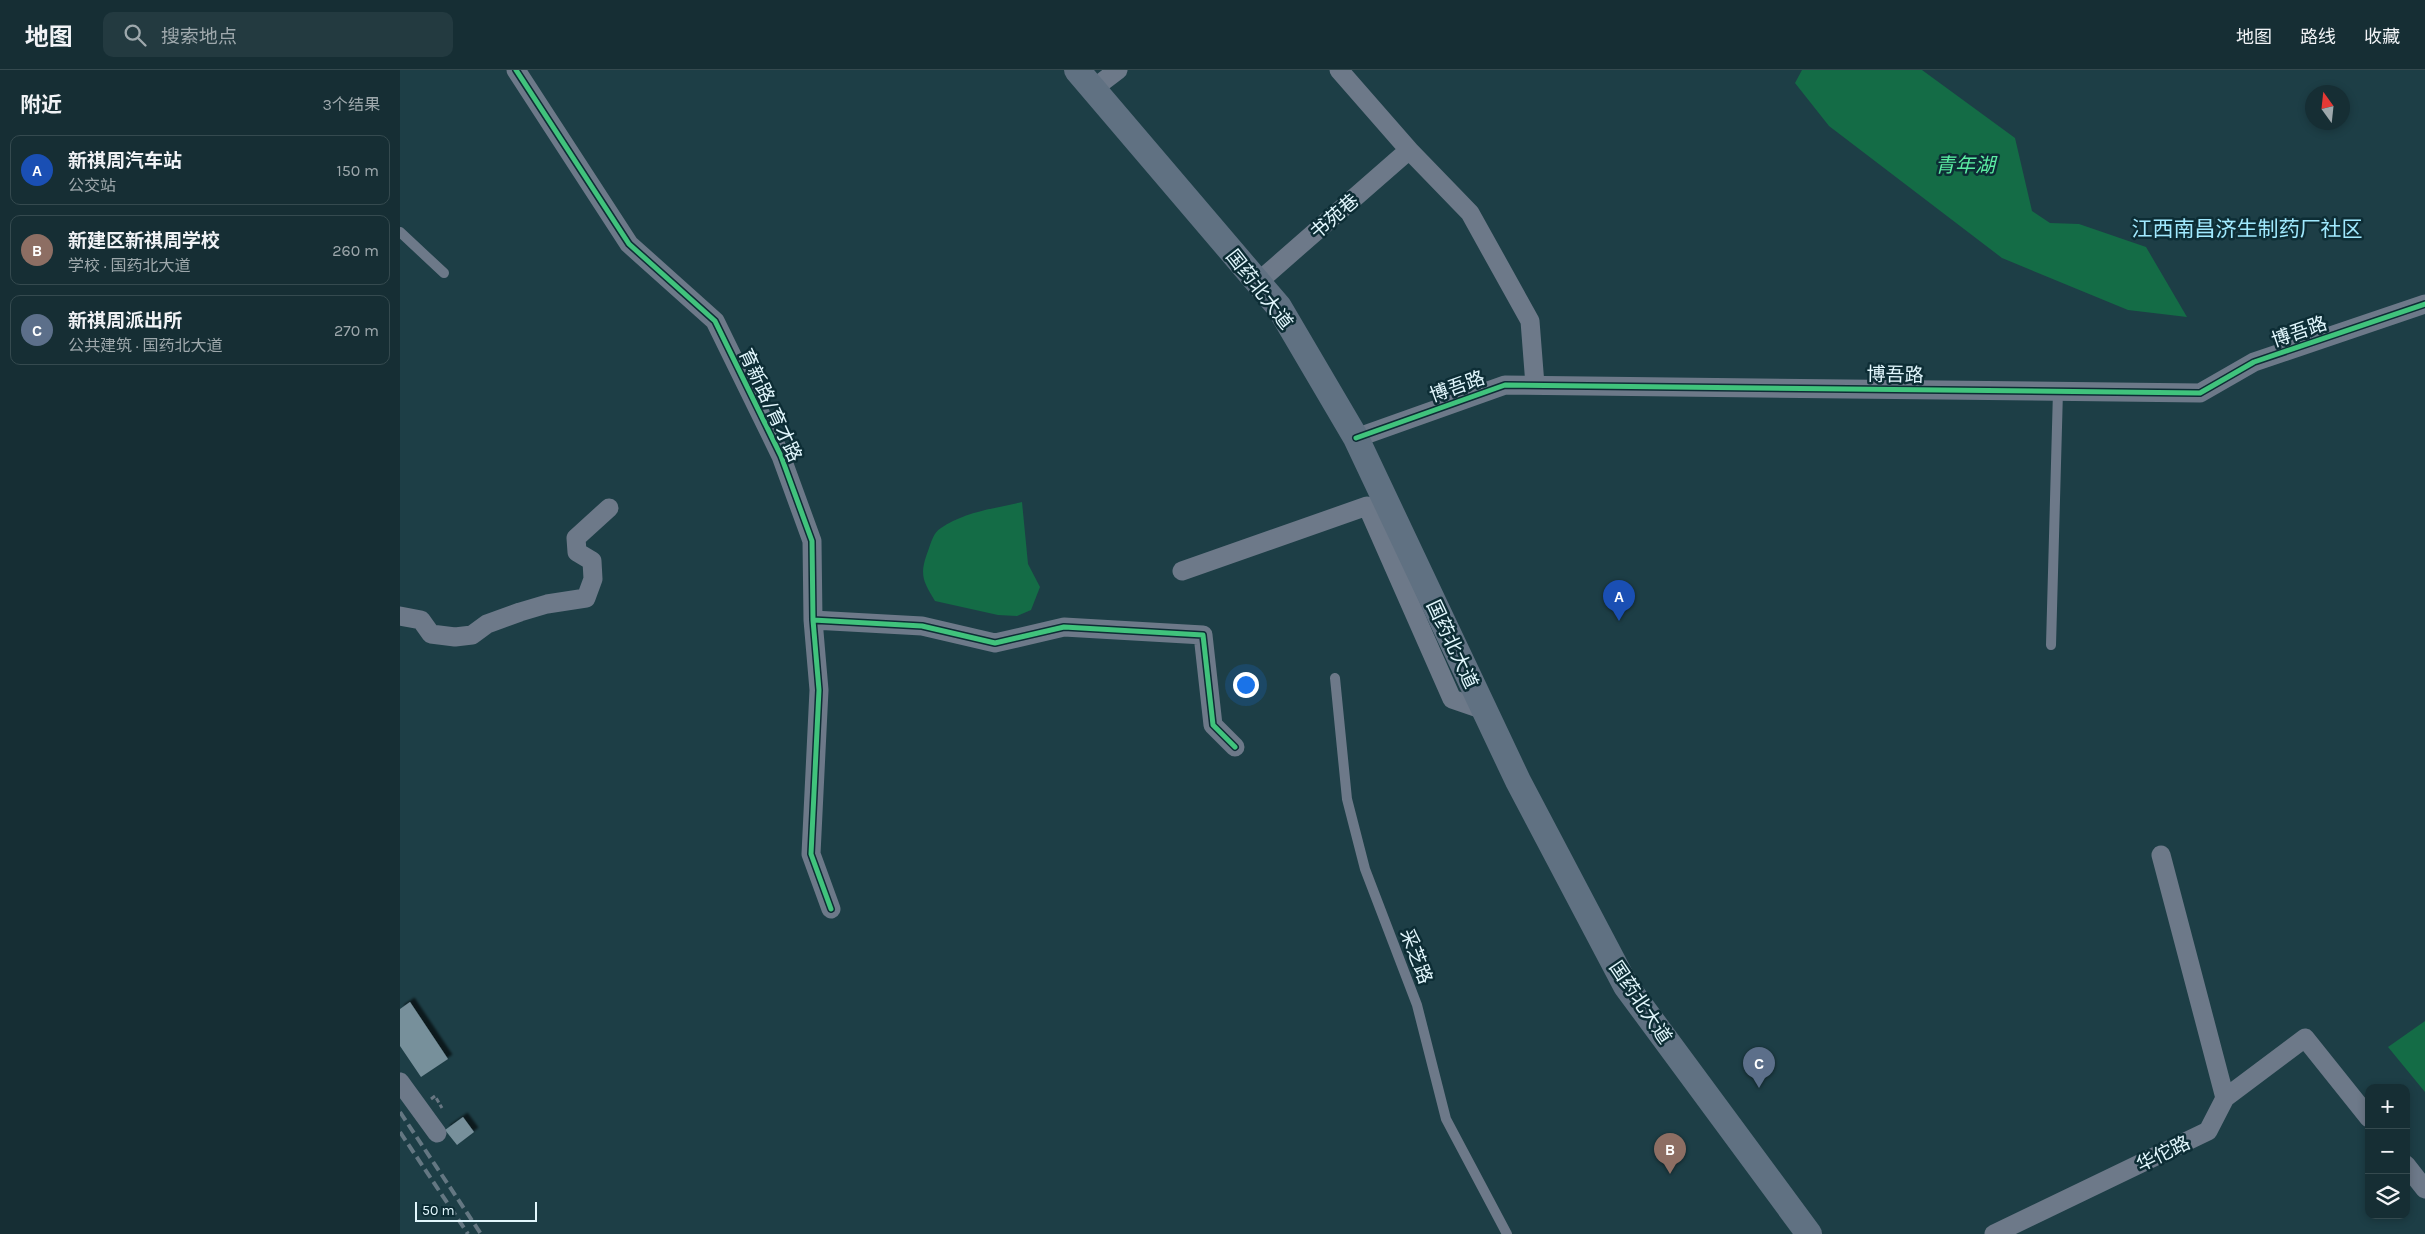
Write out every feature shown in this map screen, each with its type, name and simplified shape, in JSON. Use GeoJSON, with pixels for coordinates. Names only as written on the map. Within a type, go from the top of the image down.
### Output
{"type":"FeatureCollection","features":[{"type":"Feature","properties":{"kind":"main road","name":"国药北大道"},"geometry":{"type":"LineString","coordinates":[[1077,70],[1279,307],[1356,438],[1518,781],[1626,986],[1809,1234]]}},
{"type":"Feature","properties":{"kind":"street","name":"育新路/育才路"},"geometry":{"type":"LineString","coordinates":[[516,70],[630,244],[715,321],[781,456],[812,542],[813,620],[819,690],[811,854],[831,908]]}},
{"type":"Feature","properties":{"kind":"street"},"geometry":{"type":"LineString","coordinates":[[1093,89],[1118,70]]}},
{"type":"Feature","properties":{"kind":"street"},"geometry":{"type":"LineString","coordinates":[[1339,70],[1409,150],[1470,213],[1530,321],[1535,385]]}},
{"type":"Feature","properties":{"kind":"street","name":"书苑巷"},"geometry":{"type":"LineString","coordinates":[[1258,282],[1409,150]]}},
{"type":"Feature","properties":{"kind":"street","name":"博吾路"},"geometry":{"type":"LineString","coordinates":[[1356,438],[1505,385],[2200,393],[2254,362],[2425,304]]}},
{"type":"Feature","properties":{"kind":"street"},"geometry":{"type":"LineString","coordinates":[[1182,571],[1367,506],[1452,699],[1484,710]]}},
{"type":"Feature","properties":{"kind":"street"},"geometry":{"type":"LineString","coordinates":[[400,616],[422,620],[431,634],[455,637],[472,635],[487,624],[520,612],[586,598],[593,579],[592,561],[577,552],[576,538],[609,508]]}},
{"type":"Feature","properties":{"kind":"street"},"geometry":{"type":"LineString","coordinates":[[813,620],[922,626],[995,643],[1064,627],[1203,635],[1213,725],[1235,747]]}},
{"type":"Feature","properties":{"kind":"street"},"geometry":{"type":"LineString","coordinates":[[2161,855],[2225,1098]]}},
{"type":"Feature","properties":{"kind":"street","name":"华佗路"},"geometry":{"type":"LineString","coordinates":[[1994,1234],[2208,1131],[2225,1098],[2305,1038],[2365,1113]]}},
{"type":"Feature","properties":{"kind":"street"},"geometry":{"type":"LineString","coordinates":[[400,1082],[437,1133]]}},
{"type":"Feature","properties":{"kind":"street"},"geometry":{"type":"LineString","coordinates":[[2410,1170],[2425,1189]]}},
{"type":"Feature","properties":{"kind":"lane"},"geometry":{"type":"LineString","coordinates":[[400,232],[444,273]]}},
{"type":"Feature","properties":{"kind":"lane"},"geometry":{"type":"LineString","coordinates":[[2051,644],[2058,391]]}},
{"type":"Feature","properties":{"kind":"lane","name":"采芝路"},"geometry":{"type":"LineString","coordinates":[[1335,678],[1346,799],[1365,869],[1417,1005],[1446,1118],[1507,1234]]}},
{"type":"Feature","properties":{"kind":"water","name":"青年湖"},"geometry":{"type":"Polygon","coordinates":[[[1802,70],[1922,70],[2015,138],[2032,211],[2050,223],[2079,224],[2146,247],[2187,317],[2128,310],[2002,258],[1829,126],[1795,83],[1802,70]]]}},
{"type":"Feature","properties":{"kind":"water"},"geometry":{"type":"Polygon","coordinates":[[[1022,502],[1028,564],[1040,587],[1031,610],[1017,616],[998,615],[935,601],[925,583],[923,572],[925,559],[936,533],[941,528],[970,514],[1022,502]]]}},
{"type":"Feature","properties":{"kind":"water"},"geometry":{"type":"Polygon","coordinates":[[[2425,1021],[2425,1092],[2388,1047],[2425,1021]]]}},
{"type":"Feature","properties":{"kind":"building"},"geometry":{"type":"Polygon","coordinates":[[[410,1002],[448,1059],[421,1077],[400,1046],[400,1009],[410,1002]]]}},
{"type":"Feature","properties":{"kind":"building"},"geometry":{"type":"Polygon","coordinates":[[[463,1117],[474,1132],[457,1145],[445,1130],[463,1117]]]}},
{"type":"Feature","properties":{"kind":"railway"},"geometry":{"type":"LineString","coordinates":[[400,1112],[481,1234]]}},
{"type":"Feature","properties":{"kind":"railway"},"geometry":{"type":"LineString","coordinates":[[400,1132],[468,1234]]}},
{"type":"Feature","properties":{"kind":"cycle path"},"geometry":{"type":"LineString","coordinates":[[516,70],[629,244],[715,321],[781,456],[812,541],[813,620],[819,690],[811,854],[831,909]]}},
{"type":"Feature","properties":{"kind":"cycle path"},"geometry":{"type":"LineString","coordinates":[[1356,438],[1505,385],[2200,393],[2254,362],[2425,304]]}},
{"type":"Feature","properties":{"kind":"cycle path"},"geometry":{"type":"LineString","coordinates":[[813,620],[922,626],[995,643],[1064,627],[1203,635],[1213,725],[1235,747]]}},
{"type":"Feature","properties":{"kind":"place","name":"新祺周汽车站"},"geometry":{"type":"Point","coordinates":[1619,621]}},
{"type":"Feature","properties":{"kind":"place","name":"新祺周派出所"},"geometry":{"type":"Point","coordinates":[1759,1088]}},
{"type":"Feature","properties":{"kind":"place","name":"新建区新祺周学校"},"geometry":{"type":"Point","coordinates":[1670,1174]}},
{"type":"Feature","properties":{"kind":"district","name":"江西南昌济生制药厂社区"},"geometry":{"type":"Point","coordinates":[2247,229]}}]}
